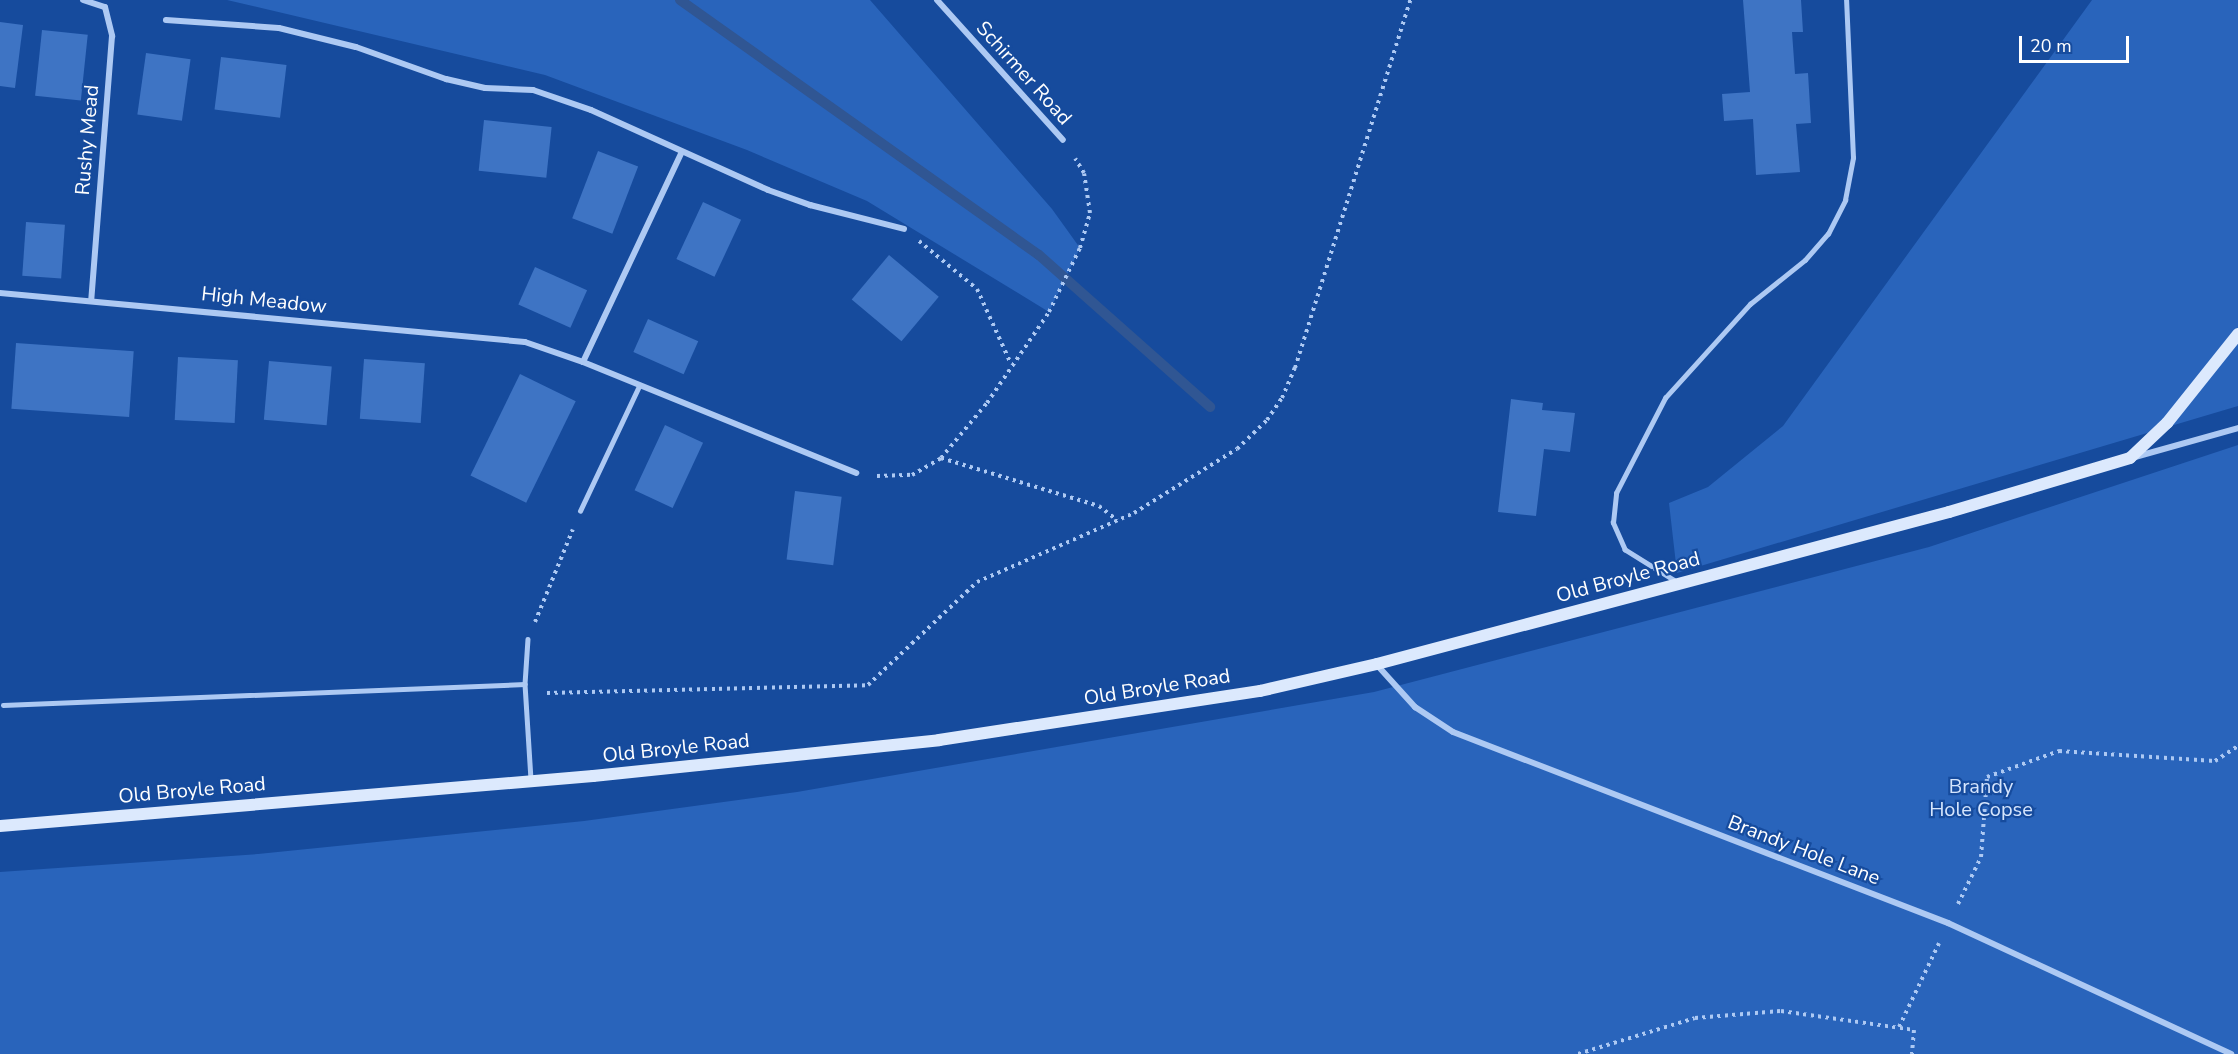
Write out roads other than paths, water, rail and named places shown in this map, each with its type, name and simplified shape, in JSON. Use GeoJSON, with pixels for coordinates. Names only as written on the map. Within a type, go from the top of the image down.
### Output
{"type":"FeatureCollection","features":[{"type":"Feature","properties":{"kind":"main road","name":"Old Broyle Road"},"geometry":{"type":"LineString","coordinates":[[0,826],[531,780],[939,740],[1260,691],[1377,664],[1960,509],[2130,458],[2167,423],[2238,334]]}},
{"type":"Feature","properties":{"kind":"street","name":"Rushy Mead"},"geometry":{"type":"LineString","coordinates":[[83,0],[105,8],[112,36],[91,300]]}},
{"type":"Feature","properties":{"kind":"street","name":"Schirmer Road"},"geometry":{"type":"LineString","coordinates":[[937,0],[1063,140]]}},
{"type":"Feature","properties":{"kind":"street"},"geometry":{"type":"LineString","coordinates":[[166,20],[279,28],[356,47],[446,79],[485,88],[533,90],[591,110],[682,152],[810,205],[904,229]]}},
{"type":"Feature","properties":{"kind":"street"},"geometry":{"type":"LineString","coordinates":[[583,362],[682,152]]}},
{"type":"Feature","properties":{"kind":"street","name":"High Meadow"},"geometry":{"type":"LineString","coordinates":[[0,293],[525,342],[583,362],[856,473]]}},
{"type":"Feature","properties":{"kind":"street"},"geometry":{"type":"LineString","coordinates":[[2130,458],[2238,428]]}},
{"type":"Feature","properties":{"kind":"street","name":"Brandy Hole Lane"},"geometry":{"type":"LineString","coordinates":[[1377,664],[1415,707],[1453,732],[1948,923],[2231,1054]]}},
{"type":"Feature","properties":{"kind":"lane"},"geometry":{"type":"LineString","coordinates":[[1678,583],[1625,550],[1613,523],[1616,493],[1665,399],[1750,304],[1805,260],[1828,234],[1845,200],[1853,158],[1846,0]]}},
{"type":"Feature","properties":{"kind":"lane"},"geometry":{"type":"LineString","coordinates":[[580,511],[639,386]]}},
{"type":"Feature","properties":{"kind":"lane"},"geometry":{"type":"LineString","coordinates":[[528,639],[525,684],[531,780]]}},
{"type":"Feature","properties":{"kind":"lane"},"geometry":{"type":"LineString","coordinates":[[3,705],[525,684]]}},
{"type":"Feature","properties":{"kind":"waterway"},"geometry":{"type":"LineString","coordinates":[[680,0],[1039,255],[1210,407]]}},
{"type":"Feature","properties":{"kind":"park label","name":"Brandy Hole Copse"},"geometry":{"type":"Point","coordinates":[1981,798]}}]}
